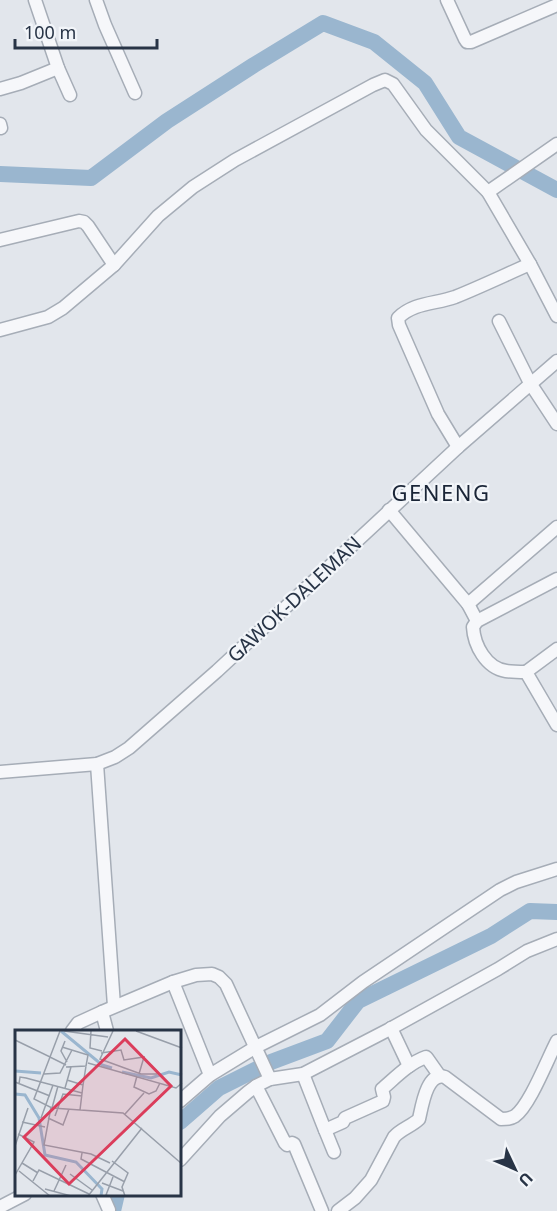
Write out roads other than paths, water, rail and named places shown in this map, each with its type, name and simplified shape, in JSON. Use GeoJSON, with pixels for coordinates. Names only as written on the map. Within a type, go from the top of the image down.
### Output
{"type":"FeatureCollection","features":[{"type":"Feature","properties":{"kind":"street"},"geometry":{"type":"LineString","coordinates":[[35,0],[58,68],[70,95]]}},
{"type":"Feature","properties":{"kind":"street"},"geometry":{"type":"LineString","coordinates":[[96,0],[135,93]]}},
{"type":"Feature","properties":{"kind":"street"},"geometry":{"type":"LineString","coordinates":[[447,0],[467,42],[557,5]]}},
{"type":"Feature","properties":{"kind":"street"},"geometry":{"type":"LineString","coordinates":[[0,88],[21,83],[58,68]]}},
{"type":"Feature","properties":{"kind":"street"},"geometry":{"type":"LineString","coordinates":[[0,330],[55,314],[114,265],[158,216],[193,187],[235,160],[385,80],[393,84],[426,130],[488,192],[557,316]]}},
{"type":"Feature","properties":{"kind":"street"},"geometry":{"type":"LineString","coordinates":[[488,192],[557,144]]}},
{"type":"Feature","properties":{"kind":"street"},"geometry":{"type":"LineString","coordinates":[[0,240],[79,221],[84,222],[114,265]]}},
{"type":"Feature","properties":{"kind":"street"},"geometry":{"type":"LineString","coordinates":[[458,447],[425,388],[398,318],[416,306],[454,297],[530,264]]}},
{"type":"Feature","properties":{"kind":"street"},"geometry":{"type":"LineString","coordinates":[[499,321],[530,383],[557,424]]}},
{"type":"Feature","properties":{"kind":"street","name":"GAWOK-DALEMAN"},"geometry":{"type":"LineString","coordinates":[[0,772],[97,764],[129,748],[217,671],[458,447],[557,361]]}},
{"type":"Feature","properties":{"kind":"street"},"geometry":{"type":"LineString","coordinates":[[389,510],[468,604],[477,621]]}},
{"type":"Feature","properties":{"kind":"street"},"geometry":{"type":"LineString","coordinates":[[468,604],[557,527]]}},
{"type":"Feature","properties":{"kind":"street"},"geometry":{"type":"LineString","coordinates":[[557,579],[477,621],[473,627],[476,643],[489,664],[505,671],[526,672],[557,649]]}},
{"type":"Feature","properties":{"kind":"street"},"geometry":{"type":"LineString","coordinates":[[526,672],[557,726]]}},
{"type":"Feature","properties":{"kind":"street"},"geometry":{"type":"LineString","coordinates":[[97,764],[114,1004]]}},
{"type":"Feature","properties":{"kind":"street"},"geometry":{"type":"LineString","coordinates":[[182,1099],[209,1072],[252,1039],[320,1015],[363,982],[500,890],[516,882],[557,869]]}},
{"type":"Feature","properties":{"kind":"street"},"geometry":{"type":"LineString","coordinates":[[182,1158],[220,1116],[270,1077],[303,1074],[391,1028],[527,951],[557,939]]}},
{"type":"Feature","properties":{"kind":"street"},"geometry":{"type":"LineString","coordinates":[[73,1030],[78,1023],[114,1004],[173,982],[212,974],[226,984],[270,1077]]}},
{"type":"Feature","properties":{"kind":"street"},"geometry":{"type":"LineString","coordinates":[[173,982],[209,1072]]}},
{"type":"Feature","properties":{"kind":"street"},"geometry":{"type":"LineString","coordinates":[[102,1012],[107,1030]]}},
{"type":"Feature","properties":{"kind":"street"},"geometry":{"type":"LineString","coordinates":[[391,1028],[409,1066]]}},
{"type":"Feature","properties":{"kind":"street"},"geometry":{"type":"LineString","coordinates":[[325,1130],[343,1122],[345,1118],[384,1101],[382,1089],[409,1066],[426,1057],[439,1075],[445,1077],[501,1119],[509,1119],[526,1104],[557,1041]]}},
{"type":"Feature","properties":{"kind":"street"},"geometry":{"type":"LineString","coordinates":[[303,1074],[334,1152]]}},
{"type":"Feature","properties":{"kind":"street"},"geometry":{"type":"LineString","coordinates":[[338,1211],[371,1180],[398,1132],[419,1119],[428,1086],[439,1075]]}},
{"type":"Feature","properties":{"kind":"street"},"geometry":{"type":"LineString","coordinates":[[256,1086],[285,1143],[294,1144],[322,1211]]}},
{"type":"Feature","properties":{"kind":"street"},"geometry":{"type":"LineString","coordinates":[[0,1207],[21,1196]]}},
{"type":"Feature","properties":{"kind":"street"},"geometry":{"type":"LineString","coordinates":[[103,1196],[109,1210]]}},
{"type":"Feature","properties":{"kind":"waterway"},"geometry":{"type":"LineString","coordinates":[[0,174],[91,178],[167,121],[323,23],[374,42],[425,83],[459,137],[557,190]]}},
{"type":"Feature","properties":{"kind":"waterway"},"geometry":{"type":"LineString","coordinates":[[182,1120],[219,1088],[271,1062],[327,1041],[358,1001],[491,936],[530,911],[557,912]]}},
{"type":"Feature","properties":{"kind":"waterway"},"geometry":{"type":"LineString","coordinates":[[113,1211],[117,1196]]}},
{"type":"Feature","properties":{"kind":"district","name":"GENENG"},"geometry":{"type":"Point","coordinates":[441,492]}}]}
